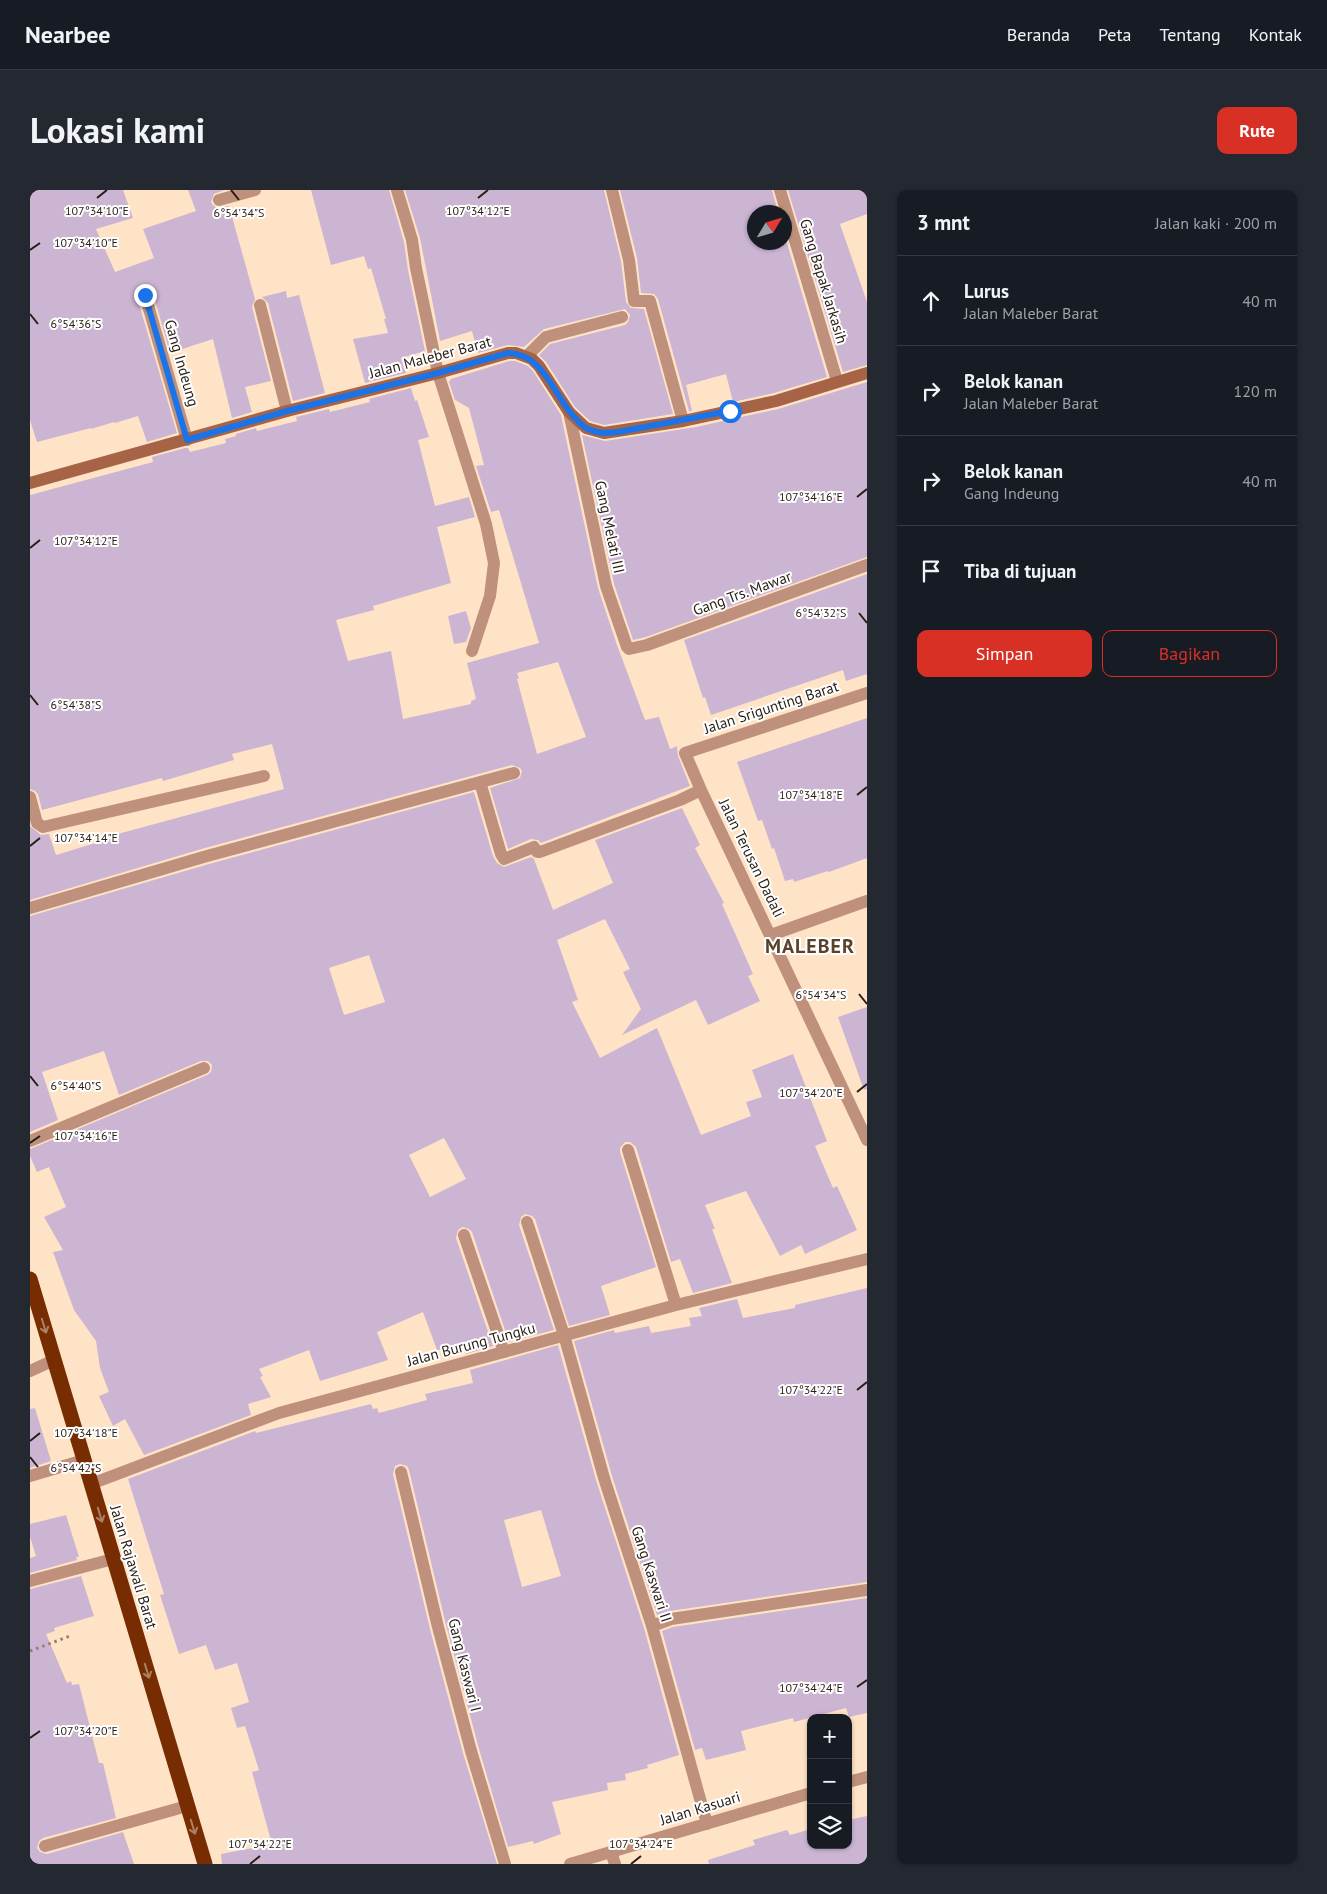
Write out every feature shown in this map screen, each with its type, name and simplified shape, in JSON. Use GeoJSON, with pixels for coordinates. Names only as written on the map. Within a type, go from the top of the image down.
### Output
{"type":"FeatureCollection","features":[{"type":"Feature","properties":{"kind":"highway","name":"Jalan Rajawali Barat"},"geometry":{"type":"LineString","coordinates":[[30,1279],[204,1864]]}},
{"type":"Feature","properties":{"kind":"street"},"geometry":{"type":"LineString","coordinates":[[226,196],[255,190]]}},
{"type":"Feature","properties":{"kind":"street"},"geometry":{"type":"LineString","coordinates":[[397,190],[412,240],[438,373],[486,524],[494,564],[490,596],[472,651]]}},
{"type":"Feature","properties":{"kind":"street"},"geometry":{"type":"LineString","coordinates":[[612,190],[629,260],[634,302],[650,301],[683,421]]}},
{"type":"Feature","properties":{"kind":"street","name":"Gang Bapak Jarkasih"},"geometry":{"type":"LineString","coordinates":[[780,190],[837,381]]}},
{"type":"Feature","properties":{"kind":"street","name":"Gang Indeung"},"geometry":{"type":"LineString","coordinates":[[145,295],[187,440]]}},
{"type":"Feature","properties":{"kind":"street"},"geometry":{"type":"LineString","coordinates":[[260,305],[287,411]]}},
{"type":"Feature","properties":{"kind":"street"},"geometry":{"type":"LineString","coordinates":[[622,317],[546,337],[527,356],[539,366],[569,412],[586,428],[604,433],[683,421],[776,401],[867,373]]}},
{"type":"Feature","properties":{"kind":"street","name":"Jalan Maleber Barat"},"geometry":{"type":"LineString","coordinates":[[30,483],[287,411],[438,373],[508,353],[527,356]]}},
{"type":"Feature","properties":{"kind":"street","name":"Gang Melati III"},"geometry":{"type":"LineString","coordinates":[[569,412],[606,586],[627,647]]}},
{"type":"Feature","properties":{"kind":"street","name":"Gang Trs. Mawar"},"geometry":{"type":"LineString","coordinates":[[627,647],[633,649],[648,645],[867,565]]}},
{"type":"Feature","properties":{"kind":"street","name":"Jalan Srigunting Barat"},"geometry":{"type":"LineString","coordinates":[[685,753],[867,692]]}},
{"type":"Feature","properties":{"kind":"street","name":"Jalan Terusan Dadali"},"geometry":{"type":"LineString","coordinates":[[685,753],[867,1140]]}},
{"type":"Feature","properties":{"kind":"street"},"geometry":{"type":"LineString","coordinates":[[30,908],[207,856],[514,773]]}},
{"type":"Feature","properties":{"kind":"street"},"geometry":{"type":"LineString","coordinates":[[30,797],[37,823],[43,827],[264,776]]}},
{"type":"Feature","properties":{"kind":"street"},"geometry":{"type":"LineString","coordinates":[[480,782],[500,854],[504,859],[534,847],[540,852],[680,800],[701,790]]}},
{"type":"Feature","properties":{"kind":"street"},"geometry":{"type":"LineString","coordinates":[[771,935],[867,901]]}},
{"type":"Feature","properties":{"kind":"street"},"geometry":{"type":"LineString","coordinates":[[30,1141],[204,1068]]}},
{"type":"Feature","properties":{"kind":"street"},"geometry":{"type":"LineString","coordinates":[[628,1150],[676,1305]]}},
{"type":"Feature","properties":{"kind":"street","name":"Gang Kaswari II"},"geometry":{"type":"LineString","coordinates":[[527,1222],[564,1335],[604,1478],[652,1626],[707,1824]]}},
{"type":"Feature","properties":{"kind":"street"},"geometry":{"type":"LineString","coordinates":[[464,1235],[504,1352]]}},
{"type":"Feature","properties":{"kind":"street","name":"Jalan Burung Tungku"},"geometry":{"type":"LineString","coordinates":[[91,1484],[278,1413],[676,1305],[867,1259]]}},
{"type":"Feature","properties":{"kind":"street"},"geometry":{"type":"LineString","coordinates":[[30,1371],[54,1360]]}},
{"type":"Feature","properties":{"kind":"street"},"geometry":{"type":"LineString","coordinates":[[30,1476],[84,1460]]}},
{"type":"Feature","properties":{"kind":"street","name":"Gang Kaswari I"},"geometry":{"type":"LineString","coordinates":[[401,1472],[438,1627],[471,1751],[505,1864]]}},
{"type":"Feature","properties":{"kind":"street"},"geometry":{"type":"LineString","coordinates":[[30,1581],[114,1559]]}},
{"type":"Feature","properties":{"kind":"street"},"geometry":{"type":"LineString","coordinates":[[652,1626],[671,1619],[867,1590]]}},
{"type":"Feature","properties":{"kind":"street"},"geometry":{"type":"LineString","coordinates":[[852,1781],[867,1777]]}},
{"type":"Feature","properties":{"kind":"street","name":"Jalan Kasuari"},"geometry":{"type":"LineString","coordinates":[[570,1864],[613,1858],[707,1824],[807,1794]]}},
{"type":"Feature","properties":{"kind":"street"},"geometry":{"type":"LineString","coordinates":[[45,1846],[187,1806]]}},
{"type":"Feature","properties":{"kind":"path"},"geometry":{"type":"LineString","coordinates":[[30,1651],[70,1636]]}},
{"type":"Feature","properties":{"kind":"building"},"geometry":{"type":"Polygon","coordinates":[[[30,190],[123,190],[133,218],[96,229],[115,272],[154,258],[143,229],[196,211],[188,190],[224,190],[214,194],[211,202],[217,208],[229,206],[255,299],[252,307],[271,381],[245,387],[252,412],[232,418],[213,339],[170,353],[153,293],[150,289],[143,287],[139,290],[137,297],[177,433],[147,442],[138,416],[37,442],[30,420],[30,190]]]}},
{"type":"Feature","properties":{"kind":"building"},"geometry":{"type":"Polygon","coordinates":[[[311,190],[389,190],[404,242],[425,351],[401,358],[406,373],[365,383],[353,339],[388,333],[384,319],[386,319],[371,268],[368,269],[364,256],[331,265],[311,190]]]}},
{"type":"Feature","properties":{"kind":"building"},"geometry":{"type":"Polygon","coordinates":[[[405,190],[604,190],[621,261],[626,302],[631,308],[644,309],[673,414],[604,425],[590,421],[575,407],[546,362],[539,355],[550,344],[625,325],[630,315],[625,309],[544,329],[524,347],[508,345],[478,353],[472,331],[440,341],[420,238],[405,190]]]}},
{"type":"Feature","properties":{"kind":"building"},"geometry":{"type":"Polygon","coordinates":[[[620,190],[772,190],[776,205],[747,205],[747,250],[789,250],[827,377],[774,393],[733,402],[726,374],[686,385],[692,411],[689,411],[658,299],[654,294],[641,293],[637,258],[620,190]]]}},
{"type":"Feature","properties":{"kind":"building"},"geometry":{"type":"Polygon","coordinates":[[[788,190],[867,190],[867,214],[840,224],[867,302],[867,365],[843,372],[788,190]]]}},
{"type":"Feature","properties":{"kind":"building"},"geometry":{"type":"Polygon","coordinates":[[[286,291],[287,298],[299,295],[325,393],[293,401],[268,303],[262,297],[286,291]]]}},
{"type":"Feature","properties":{"kind":"building"},"geometry":{"type":"Polygon","coordinates":[[[509,361],[515,361],[528,366],[533,371],[561,415],[598,588],[617,645],[645,720],[659,717],[670,749],[677,746],[678,756],[690,786],[541,843],[538,840],[531,839],[508,849],[490,788],[520,778],[522,771],[520,768],[512,765],[205,848],[30,900],[30,826],[41,835],[49,834],[56,855],[115,837],[114,835],[284,789],[272,744],[232,754],[234,760],[163,781],[162,778],[42,810],[38,794],[30,789],[30,495],[153,462],[152,457],[185,448],[188,448],[190,452],[226,443],[225,439],[256,428],[257,431],[297,421],[296,417],[329,409],[330,412],[370,402],[369,399],[411,388],[429,437],[418,440],[435,506],[469,497],[475,517],[437,527],[451,583],[373,606],[374,610],[336,620],[348,661],[391,651],[403,719],[471,704],[471,701],[476,699],[467,663],[539,643],[499,510],[491,512],[476,466],[484,465],[469,408],[455,400],[449,382],[451,379],[509,361]],[[558,662],[517,673],[537,754],[586,737],[558,662]]]}},
{"type":"Feature","properties":{"kind":"building"},"geometry":{"type":"Polygon","coordinates":[[[867,382],[867,557],[646,637],[633,640],[614,584],[582,435],[605,441],[696,427],[778,409],[867,382]]]}},
{"type":"Feature","properties":{"kind":"building"},"geometry":{"type":"Polygon","coordinates":[[[867,574],[867,674],[846,681],[843,670],[711,715],[705,697],[703,698],[684,640],[867,574]]]}},
{"type":"Feature","properties":{"kind":"building"},"geometry":{"type":"Polygon","coordinates":[[[466,611],[471,628],[466,642],[454,644],[448,616],[466,611]]]}},
{"type":"Feature","properties":{"kind":"building"},"geometry":{"type":"Polygon","coordinates":[[[867,718],[867,858],[794,882],[793,879],[785,881],[762,820],[758,821],[737,762],[867,718]]]}},
{"type":"Feature","properties":{"kind":"building"},"geometry":{"type":"Polygon","coordinates":[[[474,792],[493,856],[497,863],[504,867],[531,857],[534,859],[553,910],[613,883],[595,840],[682,808],[700,845],[695,848],[724,903],[722,904],[753,974],[748,976],[760,1001],[708,1025],[696,1000],[622,1035],[641,1009],[623,972],[630,969],[605,919],[557,940],[578,1000],[572,1002],[600,1058],[657,1028],[701,1135],[751,1116],[746,1102],[762,1097],[752,1070],[793,1054],[827,1141],[815,1146],[833,1188],[837,1186],[857,1230],[805,1254],[801,1245],[780,1256],[746,1191],[705,1205],[715,1229],[712,1229],[732,1283],[693,1293],[680,1259],[671,1262],[636,1147],[630,1142],[625,1142],[620,1148],[620,1152],[656,1267],[601,1286],[610,1315],[569,1326],[535,1219],[525,1214],[521,1217],[519,1225],[554,1330],[509,1342],[472,1232],[462,1227],[458,1230],[456,1238],[493,1346],[466,1354],[464,1346],[437,1350],[423,1312],[377,1332],[388,1360],[320,1381],[309,1350],[259,1369],[263,1376],[260,1377],[271,1397],[248,1404],[251,1415],[144,1455],[125,1419],[113,1426],[99,1396],[109,1392],[100,1368],[96,1341],[74,1310],[53,1252],[63,1250],[44,1217],[66,1207],[49,1167],[37,1172],[30,1156],[30,1149],[207,1075],[211,1072],[212,1065],[208,1061],[201,1061],[119,1095],[104,1051],[42,1072],[58,1120],[30,1132],[30,916],[209,864],[474,792]],[[369,955],[329,968],[344,1015],[385,1002],[369,955]],[[444,1138],[409,1155],[430,1197],[466,1179],[444,1138]]]}},
{"type":"Feature","properties":{"kind":"building"},"geometry":{"type":"Polygon","coordinates":[[[867,1007],[867,1089],[864,1090],[838,1017],[867,1007]]]}},
{"type":"Feature","properties":{"kind":"building"},"geometry":{"type":"Polygon","coordinates":[[[867,1288],[867,1582],[670,1611],[657,1615],[612,1476],[574,1341],[614,1330],[615,1333],[649,1326],[651,1333],[691,1326],[689,1318],[702,1316],[699,1308],[737,1299],[743,1318],[795,1308],[795,1305],[867,1288]]]}},
{"type":"Feature","properties":{"kind":"building"},"geometry":{"type":"Polygon","coordinates":[[[558,1345],[596,1480],[644,1628],[679,1755],[647,1765],[648,1768],[625,1774],[626,1780],[607,1783],[608,1790],[552,1802],[561,1834],[534,1844],[533,1841],[508,1847],[479,1749],[446,1625],[409,1470],[407,1466],[400,1464],[395,1466],[393,1474],[430,1629],[463,1753],[497,1864],[222,1864],[221,1854],[272,1844],[252,1772],[259,1770],[245,1726],[237,1728],[231,1708],[249,1702],[237,1663],[215,1670],[206,1645],[179,1654],[160,1595],[164,1594],[128,1479],[255,1431],[256,1433],[371,1404],[373,1409],[377,1408],[379,1413],[427,1400],[425,1394],[473,1383],[470,1370],[558,1345]],[[541,1510],[504,1520],[522,1587],[561,1576],[541,1510]]]}},
{"type":"Feature","properties":{"kind":"building"},"geometry":{"type":"Polygon","coordinates":[[[35,1408],[51,1461],[30,1468],[30,1409],[35,1408]]]}},
{"type":"Feature","properties":{"kind":"building"},"geometry":{"type":"Polygon","coordinates":[[[66,1515],[79,1557],[76,1557],[77,1560],[30,1573],[30,1558],[36,1556],[30,1537],[30,1524],[66,1515]]]}},
{"type":"Feature","properties":{"kind":"building"},"geometry":{"type":"Polygon","coordinates":[[[81,1576],[94,1616],[54,1628],[55,1631],[46,1634],[67,1683],[71,1681],[72,1685],[79,1684],[99,1763],[103,1763],[116,1818],[43,1838],[39,1841],[37,1848],[40,1852],[47,1854],[123,1832],[134,1864],[30,1864],[30,1589],[81,1576]]]}},
{"type":"Feature","properties":{"kind":"building"},"geometry":{"type":"Polygon","coordinates":[[[867,1598],[867,1713],[852,1716],[852,1714],[848,1714],[846,1708],[824,1714],[807,1714],[807,1718],[794,1722],[793,1718],[741,1731],[746,1750],[706,1760],[702,1748],[695,1750],[662,1631],[673,1627],[867,1598]]]}},
{"type":"Feature","properties":{"kind":"building"},"geometry":{"type":"Polygon","coordinates":[[[867,1816],[867,1864],[709,1864],[708,1860],[755,1845],[753,1840],[787,1830],[790,1835],[807,1830],[807,1849],[852,1849],[852,1819],[867,1816]]]}},
{"type":"Feature","properties":{"kind":"district","name":"MALEBER"},"geometry":{"type":"Point","coordinates":[810,946]}},
{"type":"Feature","properties":{"kind":"route"},"geometry":{"type":"LineString","coordinates":[[145,295],[187,440],[287,411],[438,373],[508,353],[516,353],[532,359],[539,366],[569,412],[586,428],[591,430],[604,433],[618,432],[730,411]]}}]}
